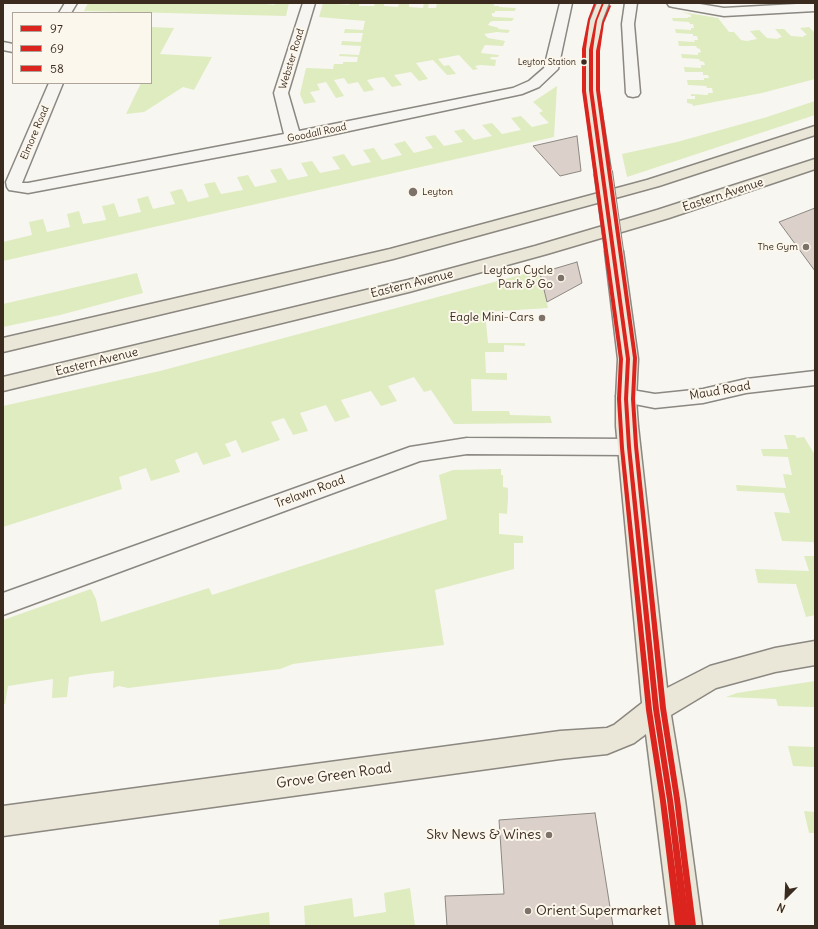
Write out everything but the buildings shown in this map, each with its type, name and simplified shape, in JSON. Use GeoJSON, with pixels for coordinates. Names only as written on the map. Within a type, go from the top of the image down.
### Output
{"type":"FeatureCollection","features":[{"type":"Feature","properties":{"kind":"main road"},"geometry":{"type":"LineString","coordinates":[[603,3],[596,21],[591,50],[591,90],[628,359],[626,396],[629,447],[656,708],[670,800],[686,926]]}},
{"type":"Feature","properties":{"kind":"main road"},"geometry":{"type":"LineString","coordinates":[[3,345],[393,254],[653,183],[815,130]]}},
{"type":"Feature","properties":{"kind":"main road","name":"Eastern Avenue"},"geometry":{"type":"LineString","coordinates":[[3,384],[409,286],[663,214],[815,164]]}},
{"type":"Feature","properties":{"kind":"main road","name":"Grove Green Road"},"geometry":{"type":"LineString","coordinates":[[3,821],[553,746],[607,741],[624,734],[656,708],[710,678],[775,660],[815,653]]}},
{"type":"Feature","properties":{"kind":"street"},"geometry":{"type":"LineString","coordinates":[[66,12],[71,3]]}},
{"type":"Feature","properties":{"kind":"street","name":"Webster Road"},"geometry":{"type":"LineString","coordinates":[[292,138],[281,93],[309,3]]}},
{"type":"Feature","properties":{"kind":"street","name":"Goodall Road"},"geometry":{"type":"LineString","coordinates":[[14,182],[16,188],[28,188],[292,138],[517,91],[534,84],[551,69],[566,3]]}},
{"type":"Feature","properties":{"kind":"street"},"geometry":{"type":"LineString","coordinates":[[631,3],[628,24],[633,93]]}},
{"type":"Feature","properties":{"kind":"street"},"geometry":{"type":"LineString","coordinates":[[673,3],[724,12],[815,7]]}},
{"type":"Feature","properties":{"kind":"street","name":"Elmore Road"},"geometry":{"type":"LineString","coordinates":[[14,182],[56,84]]}},
{"type":"Feature","properties":{"kind":"street","name":"Maud Road"},"geometry":{"type":"LineString","coordinates":[[626,396],[655,401],[703,396],[746,386],[815,378]]}},
{"type":"Feature","properties":{"kind":"street","name":"Trelawn Road"},"geometry":{"type":"LineString","coordinates":[[3,604],[418,453],[467,446],[629,447]]}},
{"type":"Feature","properties":{"kind":"green space"},"geometry":{"type":"Polygon","coordinates":[[[88,3],[258,3],[274,5],[275,3],[289,3],[286,16],[84,11],[88,3]]]}},
{"type":"Feature","properties":{"kind":"green space"},"geometry":{"type":"Polygon","coordinates":[[[323,3],[349,5],[350,3],[359,3],[359,6],[374,6],[375,3],[384,3],[384,6],[398,7],[399,3],[409,3],[409,7],[423,8],[424,3],[429,3],[428,8],[436,8],[437,3],[494,3],[494,6],[516,8],[515,11],[495,11],[495,13],[492,13],[492,16],[495,17],[514,18],[512,21],[493,21],[488,25],[499,28],[498,29],[510,30],[508,33],[497,32],[484,34],[488,38],[505,41],[503,46],[485,45],[482,50],[481,53],[499,55],[498,57],[491,57],[490,59],[496,60],[495,66],[480,65],[475,66],[478,69],[473,70],[459,55],[438,59],[444,66],[449,65],[456,74],[447,75],[433,60],[416,63],[428,79],[419,81],[411,72],[394,75],[402,85],[392,87],[384,77],[376,78],[367,80],[374,90],[364,92],[358,82],[348,84],[344,78],[334,80],[344,96],[336,98],[326,82],[317,84],[320,90],[310,92],[316,102],[304,104],[300,94],[306,68],[333,69],[334,64],[343,64],[343,62],[357,62],[358,57],[339,56],[340,54],[359,55],[361,46],[341,45],[342,41],[361,42],[363,33],[344,33],[345,29],[363,30],[365,21],[319,17],[323,3]]]}},
{"type":"Feature","properties":{"kind":"green space"},"geometry":{"type":"Polygon","coordinates":[[[682,12],[718,18],[729,32],[734,32],[741,40],[747,41],[757,39],[750,31],[759,30],[767,38],[778,39],[782,37],[775,29],[784,29],[791,36],[804,37],[803,36],[807,35],[800,28],[809,27],[815,33],[815,79],[762,93],[693,106],[692,104],[687,103],[687,99],[695,99],[695,96],[691,96],[691,94],[708,95],[708,93],[713,93],[712,88],[707,88],[706,86],[688,85],[687,80],[704,80],[704,78],[709,78],[708,75],[703,75],[703,72],[685,72],[684,67],[701,68],[701,65],[705,65],[704,62],[700,61],[699,59],[682,58],[681,54],[698,55],[698,53],[701,52],[696,46],[679,46],[678,41],[695,42],[694,40],[698,40],[697,36],[693,36],[693,34],[676,33],[675,29],[691,30],[691,28],[694,28],[693,24],[690,24],[689,22],[673,21],[672,18],[691,17],[691,15],[682,12]]]}},
{"type":"Feature","properties":{"kind":"green space"},"geometry":{"type":"Polygon","coordinates":[[[152,27],[174,28],[160,54],[212,57],[194,90],[183,87],[144,112],[126,114],[141,84],[152,84],[152,27]]]}},
{"type":"Feature","properties":{"kind":"green space"},"geometry":{"type":"Polygon","coordinates":[[[557,86],[554,137],[3,261],[3,242],[32,235],[29,222],[43,219],[47,232],[70,227],[67,214],[79,211],[83,224],[106,220],[102,206],[114,203],[119,217],[141,212],[137,199],[148,196],[153,209],[175,204],[170,192],[177,190],[182,189],[188,202],[209,197],[204,184],[215,182],[221,194],[243,190],[237,177],[248,175],[255,187],[277,182],[270,170],[281,168],[288,180],[308,176],[301,163],[312,161],[320,173],[340,169],[332,157],[344,154],[352,166],[371,162],[363,150],[374,148],[382,160],[402,155],[394,144],[405,141],[414,153],[433,148],[425,137],[435,135],[444,146],[463,142],[454,131],[464,129],[474,140],[492,136],[482,125],[492,123],[502,134],[521,130],[511,118],[521,116],[532,127],[549,123],[539,113],[543,111],[533,102],[557,86]]]}},
{"type":"Feature","properties":{"kind":"green space"},"geometry":{"type":"Polygon","coordinates":[[[815,101],[815,115],[627,177],[622,154],[677,142],[767,117],[815,101]]]}},
{"type":"Feature","properties":{"kind":"green space"},"geometry":{"type":"Polygon","coordinates":[[[539,270],[548,308],[485,312],[488,343],[525,343],[525,346],[504,345],[504,352],[485,352],[486,373],[507,373],[507,380],[471,379],[472,411],[509,411],[510,415],[550,416],[552,423],[454,424],[431,390],[424,392],[414,377],[388,386],[397,401],[381,406],[371,391],[341,400],[350,417],[335,422],[326,405],[300,413],[308,431],[293,435],[284,418],[271,422],[280,440],[242,453],[236,440],[225,444],[231,456],[203,465],[197,452],[175,460],[180,472],[151,481],[146,468],[119,477],[122,489],[3,527],[3,406],[160,371],[539,270]]]}},
{"type":"Feature","properties":{"kind":"green space"},"geometry":{"type":"Polygon","coordinates":[[[137,273],[143,293],[60,315],[3,327],[3,304],[137,273]]]}},
{"type":"Feature","properties":{"kind":"green space"},"geometry":{"type":"Polygon","coordinates":[[[784,435],[795,435],[797,438],[804,437],[815,455],[815,546],[813,542],[782,541],[774,512],[790,513],[784,493],[737,491],[736,485],[786,488],[783,474],[792,475],[788,457],[763,456],[761,449],[788,449],[784,435]]]}},
{"type":"Feature","properties":{"kind":"green space"},"geometry":{"type":"Polygon","coordinates":[[[501,469],[501,475],[503,475],[503,487],[508,488],[508,499],[507,514],[499,513],[499,534],[523,536],[523,543],[514,543],[514,569],[435,590],[444,645],[293,664],[280,669],[128,688],[119,686],[113,688],[114,671],[88,674],[69,677],[67,697],[52,698],[53,679],[8,686],[5,704],[3,704],[3,620],[91,589],[96,599],[101,622],[209,588],[212,595],[447,519],[439,475],[453,470],[501,469]]]}},
{"type":"Feature","properties":{"kind":"green space"},"geometry":{"type":"Polygon","coordinates":[[[804,556],[815,556],[815,615],[806,617],[796,584],[758,583],[755,569],[809,571],[804,556]]]}},
{"type":"Feature","properties":{"kind":"green space"},"geometry":{"type":"Polygon","coordinates":[[[815,681],[815,707],[778,706],[776,699],[726,697],[737,693],[815,681]]]}},
{"type":"Feature","properties":{"kind":"green space"},"geometry":{"type":"Polygon","coordinates":[[[788,746],[815,747],[815,767],[793,766],[788,746]]]}},
{"type":"Feature","properties":{"kind":"green space"},"geometry":{"type":"Polygon","coordinates":[[[804,811],[815,812],[815,833],[809,833],[804,811]]]}},
{"type":"Feature","properties":{"kind":"green space"},"geometry":{"type":"Polygon","coordinates":[[[410,888],[415,926],[303,926],[305,925],[304,906],[352,898],[354,917],[386,912],[384,893],[410,888]]]}},
{"type":"Feature","properties":{"kind":"green space"},"geometry":{"type":"Polygon","coordinates":[[[269,912],[270,926],[219,926],[219,920],[269,912]]]}},
{"type":"Feature","properties":{"kind":"transit line","name":"69"},"geometry":{"type":"LineString","coordinates":[[595,3],[589,19],[584,49],[584,91],[621,359],[619,399],[622,448],[649,710],[663,801],[679,926]]}},
{"type":"Feature","properties":{"kind":"transit line","name":"97"},"geometry":{"type":"LineString","coordinates":[[603,3],[596,21],[591,50],[591,90],[628,359],[626,399],[629,447],[656,709],[670,800],[686,926]]}},
{"type":"Feature","properties":{"kind":"transit line","name":"58"},"geometry":{"type":"LineString","coordinates":[[610,6],[603,23],[598,51],[598,90],[635,358],[633,399],[636,446],[663,708],[677,799],[693,925]]}},
{"type":"Feature","properties":{"kind":"place","name":"Leyton Station"},"geometry":{"type":"Point","coordinates":[584,62]}},
{"type":"Feature","properties":{"kind":"place","name":"Leyton"},"geometry":{"type":"Point","coordinates":[413,192]}},
{"type":"Feature","properties":{"kind":"place","name":"The Gym"},"geometry":{"type":"Point","coordinates":[806,247]}},
{"type":"Feature","properties":{"kind":"place","name":"Leyton Cycle Park & Go"},"geometry":{"type":"Point","coordinates":[561,278]}},
{"type":"Feature","properties":{"kind":"place","name":"Eagle Mini-Cars"},"geometry":{"type":"Point","coordinates":[542,318]}},
{"type":"Feature","properties":{"kind":"place","name":"Skv News & Wines"},"geometry":{"type":"Point","coordinates":[549,835]}},
{"type":"Feature","properties":{"kind":"place","name":"Orient Supermarket"},"geometry":{"type":"Point","coordinates":[528,911]}}]}
